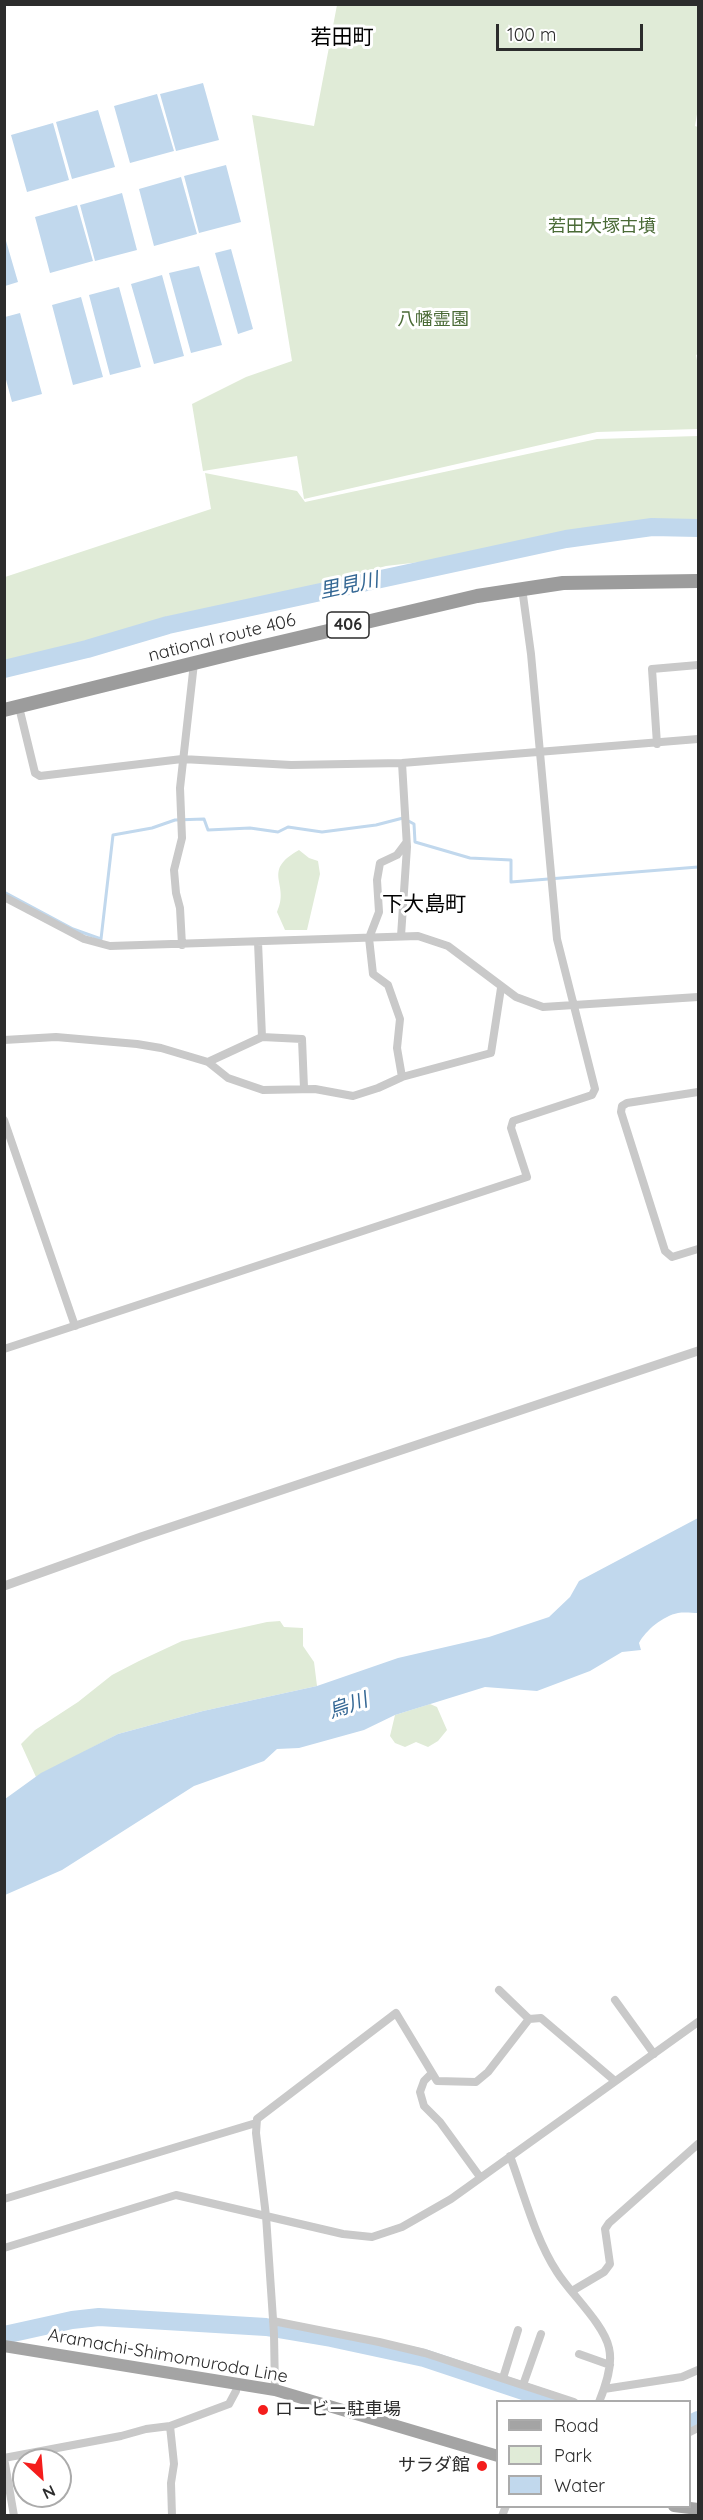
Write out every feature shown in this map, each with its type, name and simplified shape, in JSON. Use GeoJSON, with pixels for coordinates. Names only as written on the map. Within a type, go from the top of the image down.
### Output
{"type":"FeatureCollection","features":[{"type":"Feature","properties":{"kind":"highway","name":"national route 406"},"geometry":{"type":"LineString","coordinates":[[4,710],[392,614],[522,588],[563,583],[699,581]]}},
{"type":"Feature","properties":{"kind":"main road","name":"Aramachi-Shimomuroda Line"},"geometry":{"type":"LineString","coordinates":[[4,2346],[274,2390],[496,2455]]}},
{"type":"Feature","properties":{"kind":"street"},"geometry":{"type":"LineString","coordinates":[[4,1349],[527,1177],[511,1128],[513,1121],[592,1095],[595,1089],[557,939],[531,654],[522,588]]}},
{"type":"Feature","properties":{"kind":"street"},"geometry":{"type":"LineString","coordinates":[[182,945],[180,908],[174,870],[182,838],[179,794],[194,663]]}},
{"type":"Feature","properties":{"kind":"street"},"geometry":{"type":"LineString","coordinates":[[657,744],[652,669],[699,665]]}},
{"type":"Feature","properties":{"kind":"street"},"geometry":{"type":"LineString","coordinates":[[19,707],[36,776],[182,759],[291,765],[402,763],[699,739]]}},
{"type":"Feature","properties":{"kind":"street"},"geometry":{"type":"LineString","coordinates":[[401,936],[406,843],[402,763]]}},
{"type":"Feature","properties":{"kind":"street"},"geometry":{"type":"LineString","coordinates":[[402,1077],[397,1048],[400,1018],[388,985],[374,974],[369,938],[379,912],[377,880],[380,863],[397,855],[406,843]]}},
{"type":"Feature","properties":{"kind":"street"},"geometry":{"type":"LineString","coordinates":[[4,897],[84,939],[110,946],[418,936],[448,946],[501,988],[543,1008],[699,998]]}},
{"type":"Feature","properties":{"kind":"street"},"geometry":{"type":"LineString","coordinates":[[258,942],[262,1037]]}},
{"type":"Feature","properties":{"kind":"street"},"geometry":{"type":"LineString","coordinates":[[4,1040],[56,1037],[94,1039],[161,1048],[208,1062],[228,1078],[247,1086],[275,1091],[304,1088],[353,1096],[402,1077],[491,1053],[501,988]]}},
{"type":"Feature","properties":{"kind":"street"},"geometry":{"type":"LineString","coordinates":[[208,1062],[262,1037],[302,1039],[304,1088]]}},
{"type":"Feature","properties":{"kind":"street"},"geometry":{"type":"LineString","coordinates":[[699,1092],[627,1103],[622,1106],[621,1112],[665,1251],[672,1257],[699,1249]]}},
{"type":"Feature","properties":{"kind":"street"},"geometry":{"type":"LineString","coordinates":[[4,1120],[75,1326]]}},
{"type":"Feature","properties":{"kind":"street"},"geometry":{"type":"LineString","coordinates":[[4,1586],[141,1537],[699,1351]]}},
{"type":"Feature","properties":{"kind":"street"},"geometry":{"type":"LineString","coordinates":[[499,1989],[529,2019]]}},
{"type":"Feature","properties":{"kind":"street"},"geometry":{"type":"LineString","coordinates":[[615,2000],[654,2054]]}},
{"type":"Feature","properties":{"kind":"street"},"geometry":{"type":"LineString","coordinates":[[4,2199],[256,2123],[263,2114],[396,2013],[437,2081],[476,2082],[488,2072],[529,2019],[541,2018],[615,2081]]}},
{"type":"Feature","properties":{"kind":"street"},"geometry":{"type":"LineString","coordinates":[[4,2248],[176,2195],[343,2234],[372,2237],[402,2227],[430,2213],[699,2022]]}},
{"type":"Feature","properties":{"kind":"street"},"geometry":{"type":"LineString","coordinates":[[432,2073],[424,2081],[420,2092],[424,2106],[440,2122],[480,2177]]}},
{"type":"Feature","properties":{"kind":"street"},"geometry":{"type":"LineString","coordinates":[[256,2123],[266,2216],[273,2327],[274,2390]]}},
{"type":"Feature","properties":{"kind":"street"},"geometry":{"type":"LineString","coordinates":[[572,2291],[603,2272],[610,2264],[605,2229],[609,2223],[699,2144]]}},
{"type":"Feature","properties":{"kind":"street"},"geometry":{"type":"LineString","coordinates":[[510,2156],[557,2272],[607,2342],[610,2365],[600,2400]]}},
{"type":"Feature","properties":{"kind":"street"},"geometry":{"type":"LineString","coordinates":[[273,2327],[379,2342],[425,2353],[568,2400]]}},
{"type":"Feature","properties":{"kind":"street"},"geometry":{"type":"LineString","coordinates":[[503,2378],[518,2330]]}},
{"type":"Feature","properties":{"kind":"street"},"geometry":{"type":"LineString","coordinates":[[524,2385],[541,2334]]}},
{"type":"Feature","properties":{"kind":"street"},"geometry":{"type":"LineString","coordinates":[[579,2354],[610,2365]]}},
{"type":"Feature","properties":{"kind":"street"},"geometry":{"type":"LineString","coordinates":[[604,2389],[682,2377],[699,2370]]}},
{"type":"Feature","properties":{"kind":"street"},"geometry":{"type":"LineString","coordinates":[[15,2516],[4,2458],[170,2426],[230,2404],[237,2384]]}},
{"type":"Feature","properties":{"kind":"street"},"geometry":{"type":"LineString","coordinates":[[170,2426],[174,2464],[171,2483],[172,2516]]}},
{"type":"Feature","properties":{"kind":"green space","name":"八幡霊園"},"geometry":{"type":"Polygon","coordinates":[[[337,5],[698,5],[698,108],[695,126],[698,127],[698,354],[696,355],[698,429],[597,432],[304,499],[297,456],[203,471],[192,404],[246,377],[292,361],[252,115],[314,126],[337,5]]]}},
{"type":"Feature","properties":{"kind":"green space"},"geometry":{"type":"Polygon","coordinates":[[[698,436],[698,522],[657,524],[552,538],[506,552],[386,566],[234,606],[126,639],[5,663],[5,577],[211,509],[205,473],[297,491],[305,502],[597,439],[698,436]]]}},
{"type":"Feature","properties":{"kind":"green space"},"geometry":{"type":"Polygon","coordinates":[[[299,850],[309,858],[318,861],[320,874],[307,930],[285,930],[277,912],[281,893],[279,872],[287,858],[299,850]]]}},
{"type":"Feature","properties":{"kind":"green space"},"geometry":{"type":"Polygon","coordinates":[[[280,1621],[284,1627],[303,1628],[303,1646],[314,1662],[317,1686],[203,1711],[118,1734],[36,1777],[21,1744],[35,1730],[78,1702],[112,1675],[182,1641],[280,1621]]]}},
{"type":"Feature","properties":{"kind":"green space"},"geometry":{"type":"Polygon","coordinates":[[[430,1704],[437,1707],[447,1730],[438,1741],[428,1747],[416,1742],[405,1747],[395,1743],[390,1736],[395,1715],[430,1704]]]}},
{"type":"Feature","properties":{"kind":"water"},"geometry":{"type":"Polygon","coordinates":[[[203,83],[219,140],[176,151],[160,94],[203,83]]]}},
{"type":"Feature","properties":{"kind":"water"},"geometry":{"type":"Polygon","coordinates":[[[157,94],[174,151],[130,163],[114,106],[157,94]]]}},
{"type":"Feature","properties":{"kind":"water"},"geometry":{"type":"Polygon","coordinates":[[[98,110],[115,167],[72,179],[56,122],[98,110]]]}},
{"type":"Feature","properties":{"kind":"water"},"geometry":{"type":"Polygon","coordinates":[[[53,123],[69,180],[27,192],[11,135],[53,123]]]}},
{"type":"Feature","properties":{"kind":"water"},"geometry":{"type":"Polygon","coordinates":[[[226,165],[241,222],[199,233],[184,176],[226,165]]]}},
{"type":"Feature","properties":{"kind":"water"},"geometry":{"type":"Polygon","coordinates":[[[181,177],[197,234],[154,246],[139,189],[181,177]]]}},
{"type":"Feature","properties":{"kind":"water"},"geometry":{"type":"Polygon","coordinates":[[[122,193],[137,250],[95,261],[80,205],[122,193]]]}},
{"type":"Feature","properties":{"kind":"water"},"geometry":{"type":"Polygon","coordinates":[[[77,205],[93,261],[50,273],[35,217],[77,205]]]}},
{"type":"Feature","properties":{"kind":"water"},"geometry":{"type":"Polygon","coordinates":[[[4,234],[18,282],[5,286],[4,286],[4,234]]]}},
{"type":"Feature","properties":{"kind":"water"},"geometry":{"type":"Polygon","coordinates":[[[231,249],[253,329],[238,334],[215,253],[231,249]]]}},
{"type":"Feature","properties":{"kind":"water"},"geometry":{"type":"Polygon","coordinates":[[[199,266],[222,345],[191,353],[169,273],[199,266]]]}},
{"type":"Feature","properties":{"kind":"water"},"geometry":{"type":"Polygon","coordinates":[[[162,275],[184,356],[154,364],[131,284],[162,275]]]}},
{"type":"Feature","properties":{"kind":"water"},"geometry":{"type":"Polygon","coordinates":[[[119,287],[141,367],[110,375],[89,295],[119,287]]]}},
{"type":"Feature","properties":{"kind":"water"},"geometry":{"type":"Polygon","coordinates":[[[81,297],[103,377],[73,385],[52,305],[81,297]]]}},
{"type":"Feature","properties":{"kind":"water"},"geometry":{"type":"Polygon","coordinates":[[[20,313],[42,394],[12,402],[5,376],[5,317],[20,313]]]}},
{"type":"Feature","properties":{"kind":"water","name":"烏川"},"geometry":{"type":"Polygon","coordinates":[[[698,1518],[698,1613],[678,1613],[661,1620],[642,1638],[639,1643],[641,1650],[622,1652],[590,1671],[537,1691],[485,1687],[395,1715],[364,1730],[299,1748],[277,1749],[264,1761],[194,1786],[62,1870],[5,1895],[5,1799],[41,1773],[118,1734],[203,1711],[317,1686],[398,1658],[489,1637],[549,1617],[570,1597],[579,1581],[698,1518]]]}},
{"type":"Feature","properties":{"kind":"waterway","name":"里見川"},"geometry":{"type":"LineString","coordinates":[[4,669],[87,649],[168,625],[566,539],[652,527],[698,528]]}},
{"type":"Feature","properties":{"kind":"waterway"},"geometry":{"type":"LineString","coordinates":[[4,892],[73,929],[101,939],[113,835],[152,828],[175,820],[204,819],[208,830],[250,828],[278,832],[288,827],[322,832],[376,825],[403,818],[414,824],[415,842],[470,858],[511,860],[511,882],[698,867]]}},
{"type":"Feature","properties":{"kind":"waterway"},"geometry":{"type":"LineString","coordinates":[[4,2335],[72,2320],[99,2317],[266,2327],[424,2358],[550,2400]]}},
{"type":"Feature","properties":{"kind":"waterway"},"geometry":{"type":"LineString","coordinates":[[691,2424],[698,2420]]}},
{"type":"Feature","properties":{"kind":"place","name":"ロービー駐車場"},"geometry":{"type":"Point","coordinates":[263,2410]}},
{"type":"Feature","properties":{"kind":"place","name":"サラダ館"},"geometry":{"type":"Point","coordinates":[482,2466]}},
{"type":"Feature","properties":{"kind":"district","name":"若田町"},"geometry":{"type":"Point","coordinates":[342,38]}},
{"type":"Feature","properties":{"kind":"district","name":"下大島町"},"geometry":{"type":"Point","coordinates":[424,905]}},
{"type":"Feature","properties":{"kind":"park label","name":"若田大塚古墳"},"geometry":{"type":"Point","coordinates":[602,227]}}]}
